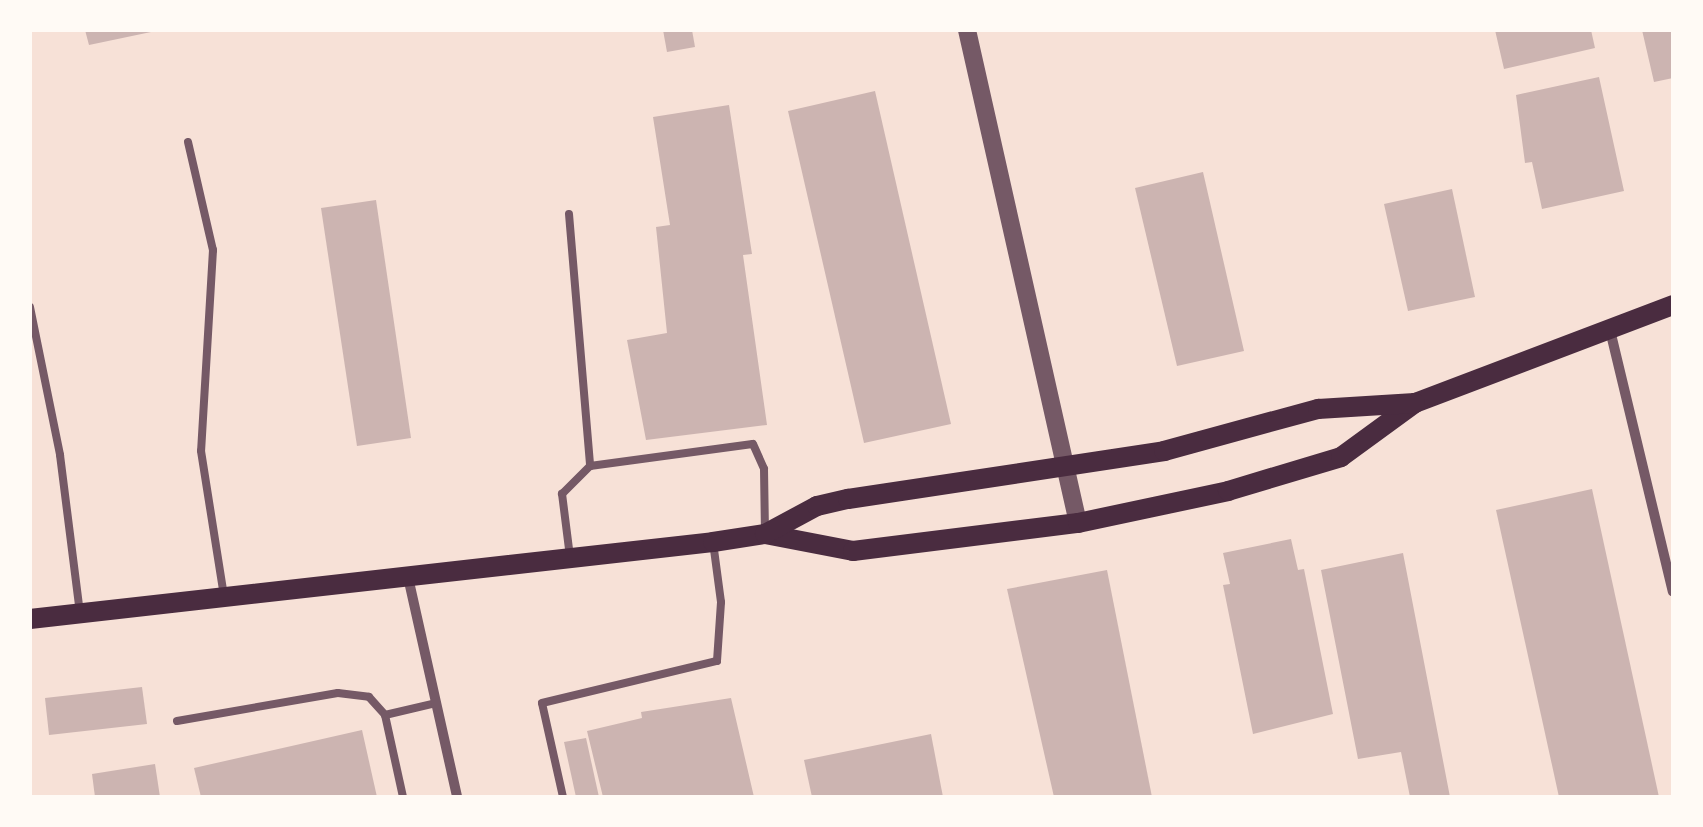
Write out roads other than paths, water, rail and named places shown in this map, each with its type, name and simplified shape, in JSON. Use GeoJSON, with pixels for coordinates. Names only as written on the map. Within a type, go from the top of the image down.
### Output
{"type":"FeatureCollection","features":[{"type":"Feature","properties":{"kind":"main road"},"geometry":{"type":"LineString","coordinates":[[765,534],[853,551],[1078,523],[1228,491],[1341,457],[1415,403],[1673,305]]}},
{"type":"Feature","properties":{"kind":"main road"},"geometry":{"type":"LineString","coordinates":[[30,618],[714,542],[765,534],[817,506],[848,499],[1066,469],[1197,444],[1318,408],[1415,403]]}},
{"type":"Feature","properties":{"kind":"street"},"geometry":{"type":"LineString","coordinates":[[967,30],[1078,523]]}},
{"type":"Feature","properties":{"kind":"street"},"geometry":{"type":"LineString","coordinates":[[1610,329],[1673,592]]}},
{"type":"Feature","properties":{"kind":"street"},"geometry":{"type":"LineString","coordinates":[[408,577],[457,797]]}},
{"type":"Feature","properties":{"kind":"lane"},"geometry":{"type":"LineString","coordinates":[[188,142],[213,250],[201,451],[224,597]]}},
{"type":"Feature","properties":{"kind":"lane"},"geometry":{"type":"LineString","coordinates":[[568,214],[590,466]]}},
{"type":"Feature","properties":{"kind":"lane"},"geometry":{"type":"LineString","coordinates":[[30,308],[60,455],[80,613]]}},
{"type":"Feature","properties":{"kind":"lane"},"geometry":{"type":"LineString","coordinates":[[570,557],[562,494],[590,466],[753,444],[764,469],[765,534]]}},
{"type":"Feature","properties":{"kind":"lane"},"geometry":{"type":"LineString","coordinates":[[563,797],[542,703],[717,661],[721,602],[714,542]]}},
{"type":"Feature","properties":{"kind":"lane"},"geometry":{"type":"LineString","coordinates":[[177,721],[338,693],[370,697],[386,715],[403,797]]}},
{"type":"Feature","properties":{"kind":"lane"},"geometry":{"type":"LineString","coordinates":[[386,715],[436,702]]}}]}
